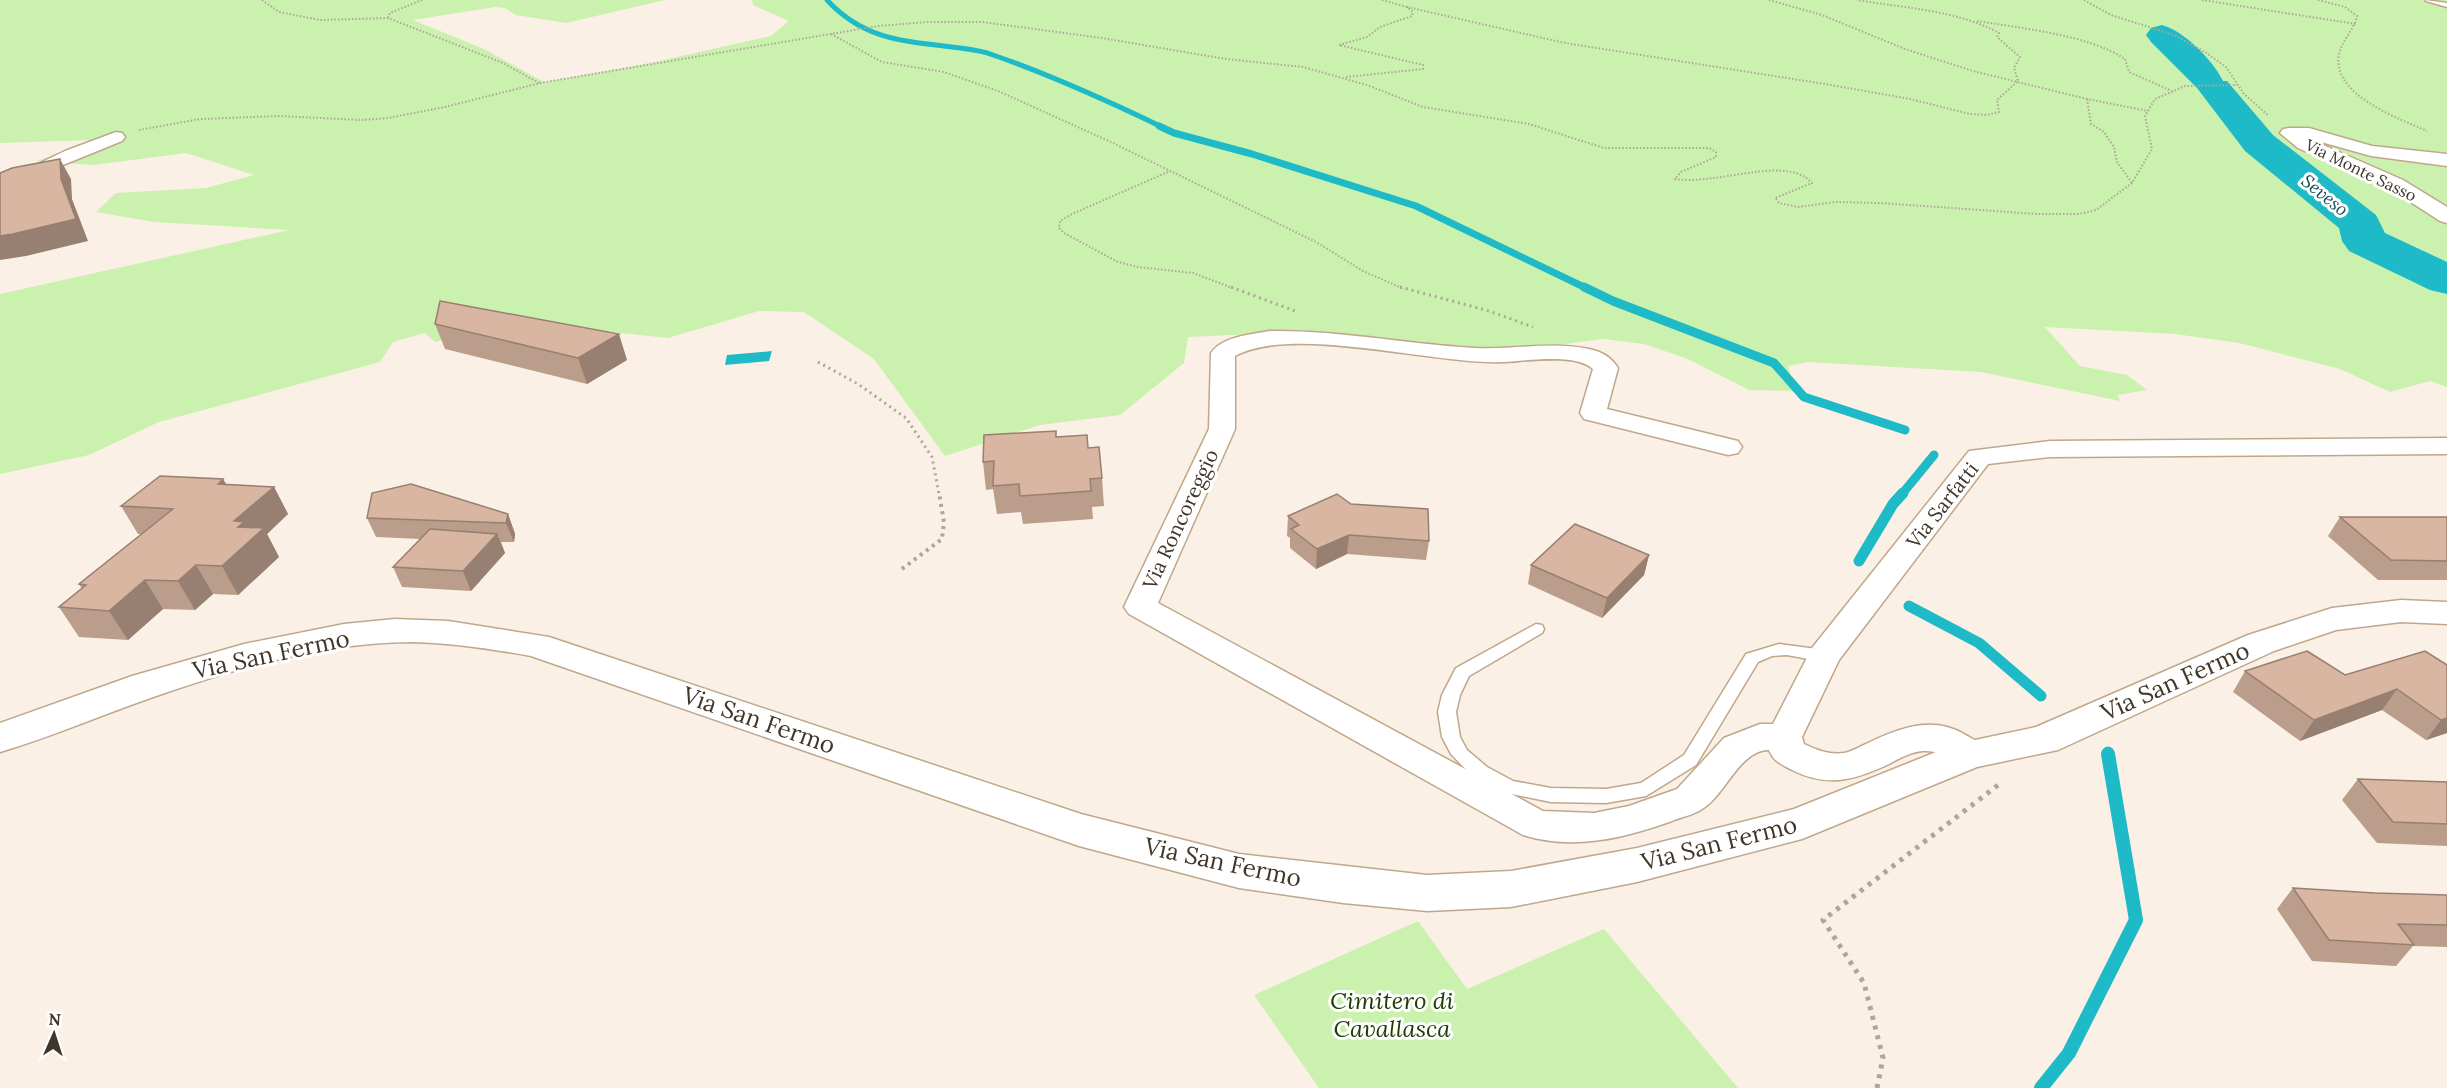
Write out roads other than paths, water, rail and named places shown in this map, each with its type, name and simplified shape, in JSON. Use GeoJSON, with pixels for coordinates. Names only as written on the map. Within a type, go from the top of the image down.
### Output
{"type":"FeatureCollection","features":[{"type":"Feature","properties":{"kind":"main road","name":"Via San Fermo"},"geometry":{"type":"LineString","coordinates":[[0,738],[204,666],[301,644],[396,631],[464,632],[536,645],[1079,830],[1239,871],[1343,885],[1427,893],[1522,887],[1636,865],[1802,823],[1970,754],[2044,740],[2261,643],[2332,620],[2401,611],[2447,613]]}},
{"type":"Feature","properties":{"kind":"street","name":"Via Monte Sasso"},"geometry":{"type":"LineString","coordinates":[[2447,160],[2409,157],[2354,147],[2298,132],[2289,133],[2321,152],[2397,184],[2431,204],[2447,217]]}},
{"type":"Feature","properties":{"kind":"street"},"geometry":{"type":"LineString","coordinates":[[0,191],[28,174],[73,153],[116,137]]}},
{"type":"Feature","properties":{"kind":"street"},"geometry":{"type":"LineString","coordinates":[[2409,157],[2447,165]]}},
{"type":"Feature","properties":{"kind":"street","name":"Via Roncoreggio"},"geometry":{"type":"LineString","coordinates":[[1728,447],[1593,413],[1606,368],[1600,361],[1590,356],[1570,354],[1474,355],[1315,338],[1248,340],[1229,347],[1222,353],[1222,429],[1140,607],[1537,825],[1594,828],[1632,820],[1690,799],[1737,747],[1760,737],[1784,738]]}},
{"type":"Feature","properties":{"kind":"street","name":"Via Sarfatti"},"geometry":{"type":"LineString","coordinates":[[1784,738],[1824,656],[1979,456],[2050,449],[2447,446]]}},
{"type":"Feature","properties":{"kind":"street"},"geometry":{"type":"LineString","coordinates":[[1784,738],[1788,752],[1814,765],[1849,767],[1909,739],[1941,737],[1970,754]]}},
{"type":"Feature","properties":{"kind":"lane"},"geometry":{"type":"LineString","coordinates":[[2428,0],[2447,5]]}},
{"type":"Feature","properties":{"kind":"lane"},"geometry":{"type":"LineString","coordinates":[[1536,629],[1462,672],[1451,695],[1447,712],[1451,737],[1460,754],[1480,772],[1509,787],[1551,795],[1606,796],[1646,789],[1690,760],[1752,658],[1767,650],[1789,649],[1824,656]]}},
{"type":"Feature","properties":{"kind":"water"},"geometry":{"type":"Polygon","coordinates":[[[772,351],[769,361],[725,365],[727,355],[772,351]]]}},
{"type":"Feature","properties":{"kind":"waterway"},"geometry":{"type":"LineString","coordinates":[[827,0],[855,23],[884,36],[988,53],[1058,80],[1162,127]]}},
{"type":"Feature","properties":{"kind":"waterway","name":"Seveso"},"geometry":{"type":"LineString","coordinates":[[2162,35],[2191,62],[2206,80]]}},
{"type":"Feature","properties":{"kind":"waterway","name":"Seveso"},"geometry":{"type":"LineString","coordinates":[[2214,89],[2259,143],[2360,224],[2365,241],[2447,280]]}},
{"type":"Feature","properties":{"kind":"waterway"},"geometry":{"type":"LineString","coordinates":[[1159,126],[1174,133],[1252,154],[1416,206],[1588,289]]}},
{"type":"Feature","properties":{"kind":"waterway"},"geometry":{"type":"LineString","coordinates":[[1584,287],[1613,301],[1774,363],[1804,397],[1905,430]]}},
{"type":"Feature","properties":{"kind":"waterway"},"geometry":{"type":"LineString","coordinates":[[1902,494],[1934,455]]}},
{"type":"Feature","properties":{"kind":"waterway"},"geometry":{"type":"LineString","coordinates":[[1859,561],[1893,504],[1903,493]]}},
{"type":"Feature","properties":{"kind":"waterway"},"geometry":{"type":"LineString","coordinates":[[1909,606],[1979,643],[2041,696]]}},
{"type":"Feature","properties":{"kind":"waterway"},"geometry":{"type":"LineString","coordinates":[[2108,752],[2109,756]]}},
{"type":"Feature","properties":{"kind":"waterway"},"geometry":{"type":"LineString","coordinates":[[2041,1088],[2069,1053],[2136,920],[2108,754]]}},
{"type":"Feature","properties":{"kind":"park label","name":"Cimitero di Cavallasca"},"geometry":{"type":"Point","coordinates":[1392,1014]}}]}
